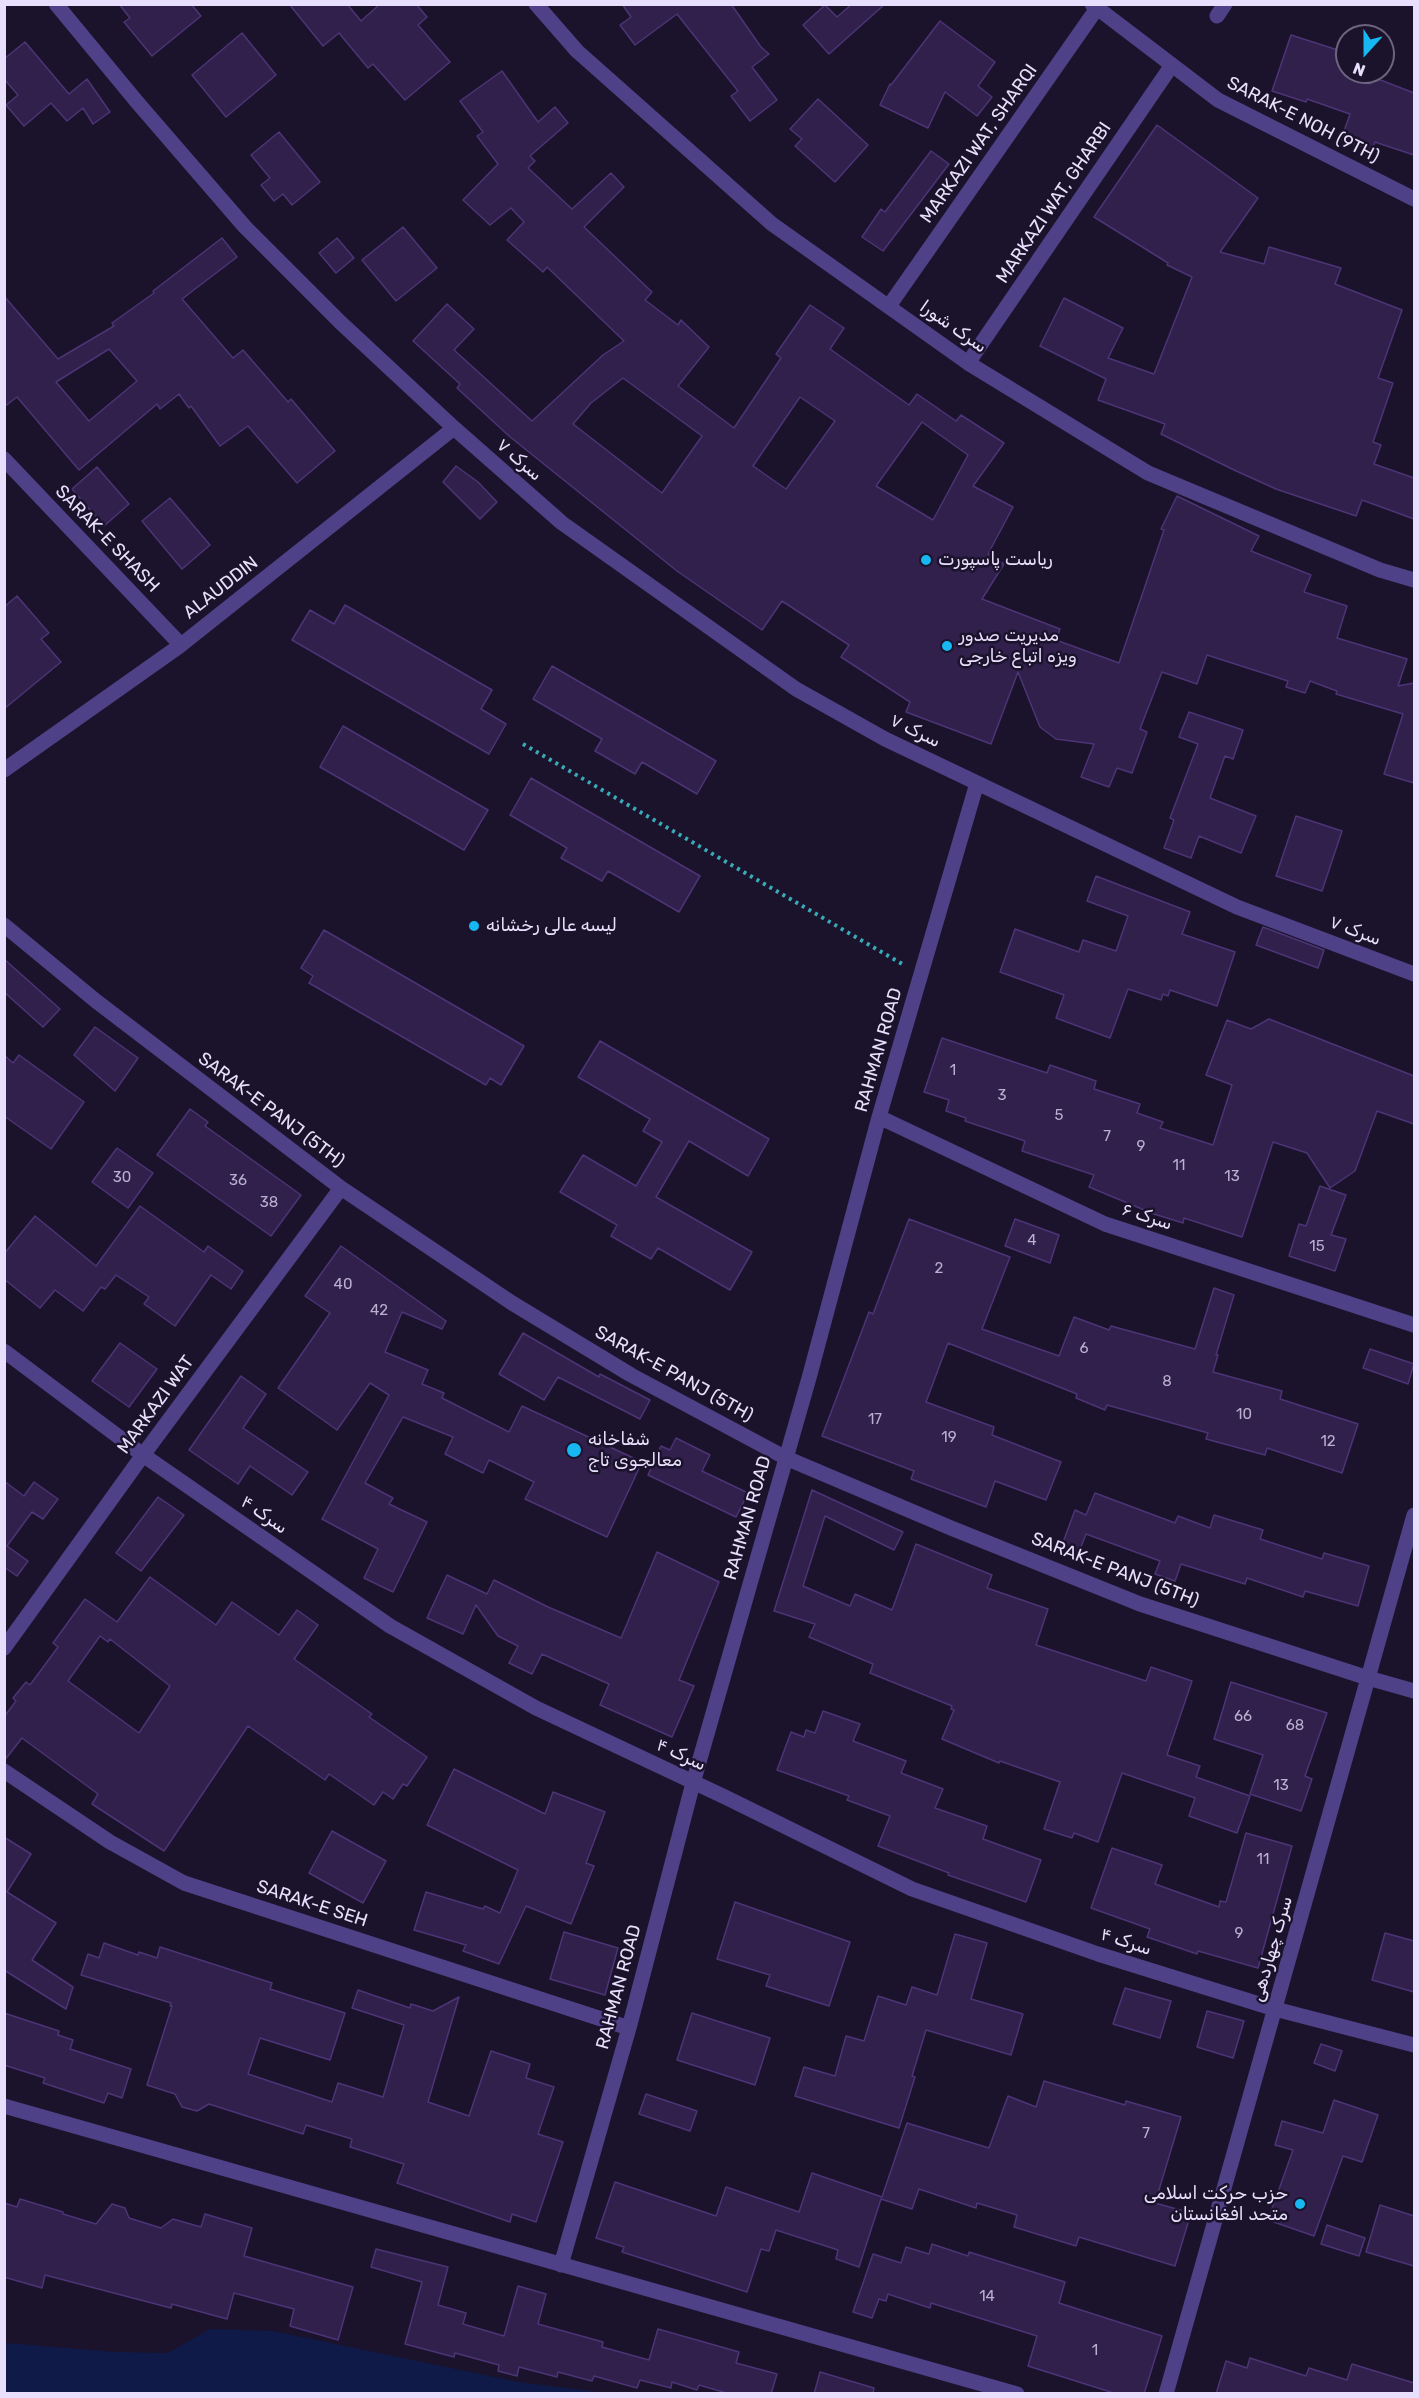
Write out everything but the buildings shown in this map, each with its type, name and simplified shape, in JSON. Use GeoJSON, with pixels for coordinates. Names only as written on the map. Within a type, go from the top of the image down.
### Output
{"type":"FeatureCollection","features":[{"type":"Feature","properties":{"kind":"street","name":"سرک ۷"},"geometry":{"type":"LineString","coordinates":[[56,4],[245,227],[340,322],[454,428],[562,523],[796,689],[885,739],[1237,907],[1414,974]]}},
{"type":"Feature","properties":{"kind":"street","name":"سرک شورا"},"geometry":{"type":"LineString","coordinates":[[536,4],[577,51],[772,224],[968,363],[1148,473],[1380,570],[1414,580]]}},
{"type":"Feature","properties":{"kind":"street","name":"MARKAZI WAT, SHARQI"},"geometry":{"type":"LineString","coordinates":[[889,306],[1096,6]]}},
{"type":"Feature","properties":{"kind":"street","name":"SARAK-E NOH (9TH)"},"geometry":{"type":"LineString","coordinates":[[1096,6],[1218,100],[1414,198]]}},
{"type":"Feature","properties":{"kind":"street","name":"MARKAZI WAT, GHARBI"},"geometry":{"type":"LineString","coordinates":[[968,363],[1172,65]]}},
{"type":"Feature","properties":{"kind":"street","name":"ALAUDDIN"},"geometry":{"type":"LineString","coordinates":[[4,770],[181,645],[454,428]]}},
{"type":"Feature","properties":{"kind":"street","name":"SARAK-E SHASH"},"geometry":{"type":"LineString","coordinates":[[4,459],[181,645]]}},
{"type":"Feature","properties":{"kind":"street","name":"RAHMAN ROAD"},"geometry":{"type":"LineString","coordinates":[[561,2265],[629,2028],[693,1783],[786,1458],[879,1117],[977,783]]}},
{"type":"Feature","properties":{"kind":"street","name":"SARAK-E PANJ (5TH)"},"geometry":{"type":"LineString","coordinates":[[4,925],[96,1001],[342,1188],[513,1303],[631,1375],[786,1458],[951,1528],[1140,1604],[1414,1691]]}},
{"type":"Feature","properties":{"kind":"street","name":"سرک ۶"},"geometry":{"type":"LineString","coordinates":[[879,1117],[1105,1224],[1414,1325]]}},
{"type":"Feature","properties":{"kind":"street","name":"MARKAZI WAT"},"geometry":{"type":"LineString","coordinates":[[4,1648],[143,1455],[342,1188]]}},
{"type":"Feature","properties":{"kind":"street","name":"سرک ۴"},"geometry":{"type":"LineString","coordinates":[[4,1351],[143,1455],[390,1626],[536,1708],[912,1889],[1098,1954],[1275,2009],[1414,2045]]}},
{"type":"Feature","properties":{"kind":"street","name":"سرک چهاردهی"},"geometry":{"type":"LineString","coordinates":[[1166,2394],[1414,1515]]}},
{"type":"Feature","properties":{"kind":"street","name":"SARAK-E SEH"},"geometry":{"type":"LineString","coordinates":[[4,1771],[110,1842],[184,1883],[629,2028]]}},
{"type":"Feature","properties":{"kind":"street"},"geometry":{"type":"LineString","coordinates":[[4,2106],[1017,2394]]}},
{"type":"Feature","properties":{"kind":"path"},"geometry":{"type":"LineString","coordinates":[[523,744],[921,975]]}},
{"type":"Feature","properties":{"kind":"water"},"geometry":{"type":"Polygon","coordinates":[[[210,2329],[273,2331],[518,2382],[607,2393],[5,2393],[5,2343],[116,2352],[168,2353],[210,2329]]]}},
{"type":"Feature","properties":{"kind":"place","name":"ریاست پاسپورت"},"geometry":{"type":"Point","coordinates":[926,560]}},
{"type":"Feature","properties":{"kind":"place","name":"مدیریت صدور ویزه اتباع خارجی"},"geometry":{"type":"Point","coordinates":[947,646]}},
{"type":"Feature","properties":{"kind":"place","name":"لیسه عالی رخشانه"},"geometry":{"type":"Point","coordinates":[474,926]}},
{"type":"Feature","properties":{"kind":"place","name":"شفاخانه معالجوی تاج"},"geometry":{"type":"Point","coordinates":[574,1450]}},
{"type":"Feature","properties":{"kind":"place","name":"حزب حرکت اسلامی متحد افغانستان"},"geometry":{"type":"Point","coordinates":[1300,2204]}}]}
